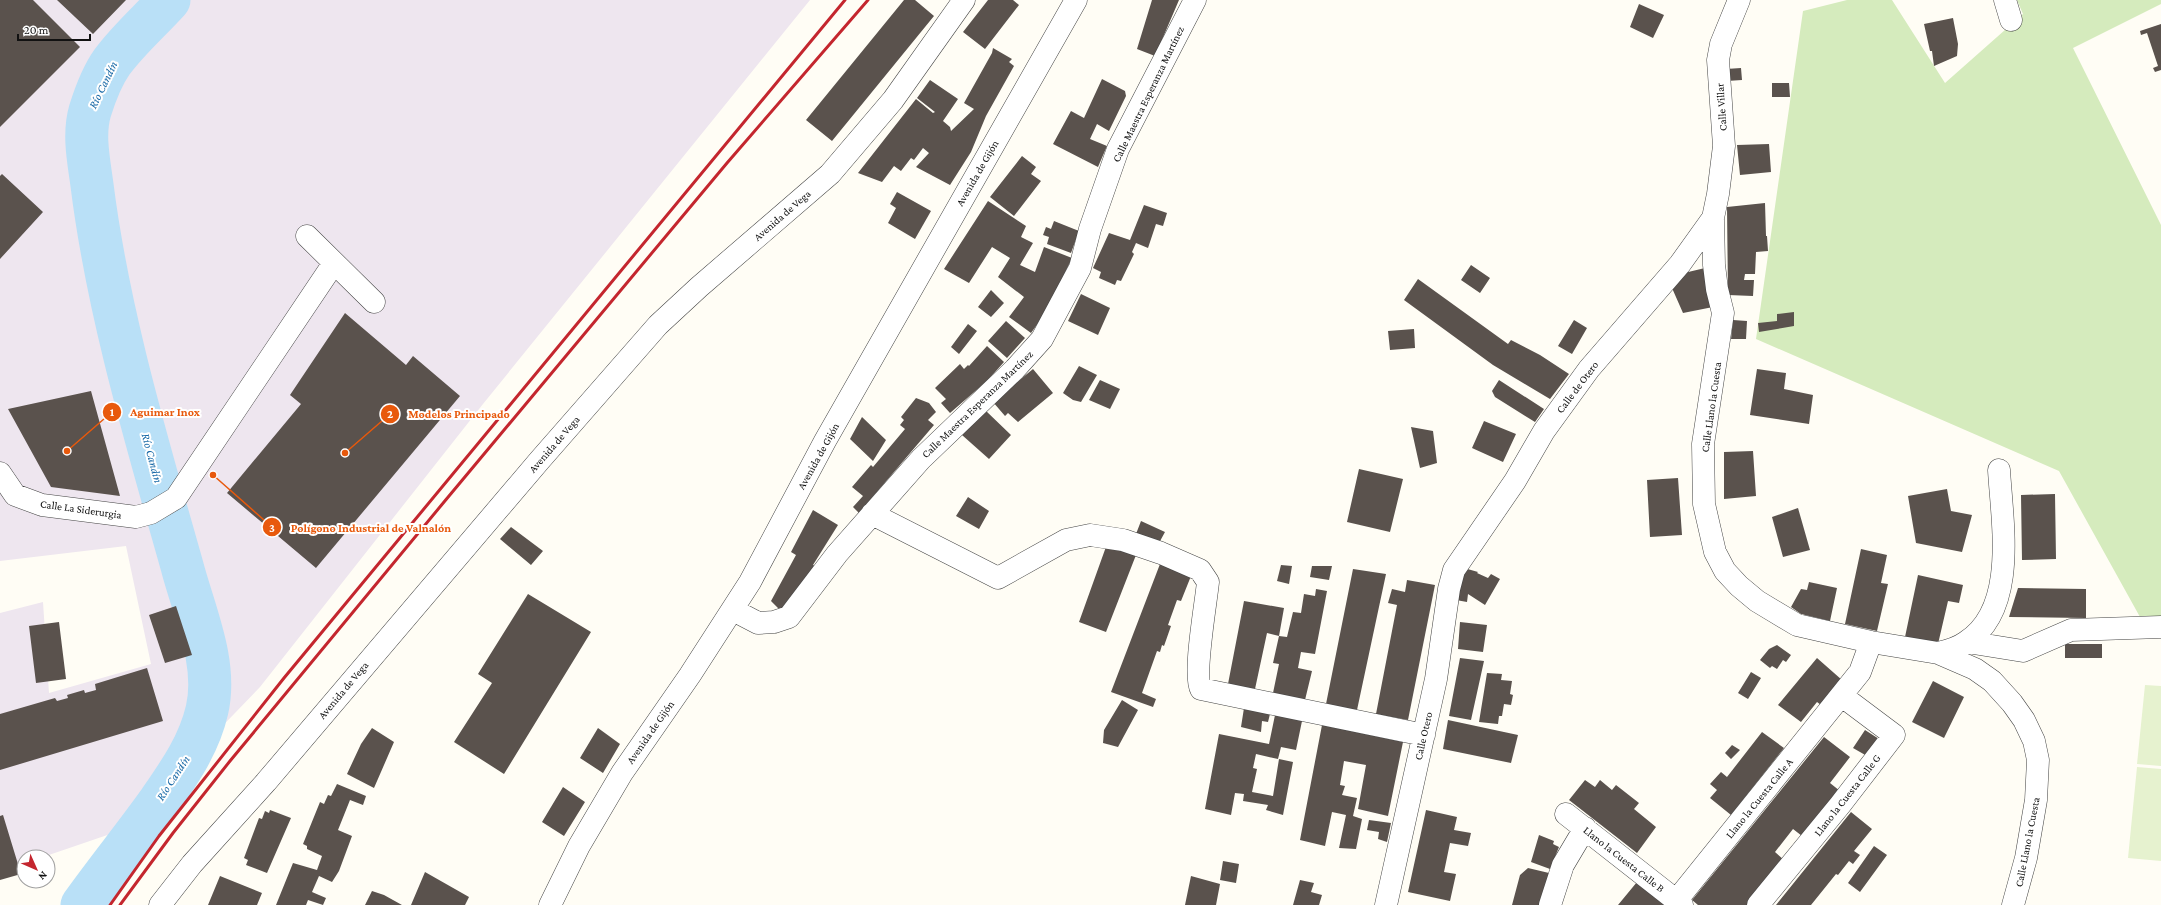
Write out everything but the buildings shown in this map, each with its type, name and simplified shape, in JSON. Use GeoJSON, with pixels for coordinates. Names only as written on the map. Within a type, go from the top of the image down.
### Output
{"type":"FeatureCollection","features":[{"type":"Feature","properties":{"kind":"street","name":"Avenida de Vega"},"geometry":{"type":"LineString","coordinates":[[160,905],[192,864],[266,782],[539,461],[658,325],[699,286],[830,174],[893,100],[964,0]]}},
{"type":"Feature","properties":{"kind":"street","name":"Avenida de Gijón"},"geometry":{"type":"LineString","coordinates":[[550,905],[580,846],[622,773],[733,610],[750,582],[829,434],[1076,0]]}},
{"type":"Feature","properties":{"kind":"street","name":"Calle Maestra Esperanza Martínez"},"geometry":{"type":"LineString","coordinates":[[733,610],[758,623],[774,622],[789,617],[837,554],[920,459],[1016,369],[1042,339],[1080,268],[1090,229],[1118,149],[1195,0]]}},
{"type":"Feature","properties":{"kind":"street","name":"Calle Villar"},"geometry":{"type":"LineString","coordinates":[[1713,218],[1718,194],[1724,146],[1718,60],[1721,44],[1739,0]]}},
{"type":"Feature","properties":{"kind":"street","name":"Calle de Otero"},"geometry":{"type":"LineString","coordinates":[[1456,566],[1515,481],[1544,431],[1589,369],[1680,264],[1713,218]]}},
{"type":"Feature","properties":{"kind":"street","name":"Calle Llano la Cuesta"},"geometry":{"type":"LineString","coordinates":[[1713,218],[1714,265],[1717,289],[1723,313],[1703,444],[1704,504],[1715,552],[1725,570],[1739,586],[1763,605],[1797,626],[1871,642],[1938,653],[1975,669],[1992,681],[2024,720],[2034,741],[2038,760],[2036,800],[2026,858],[2013,905]]}},
{"type":"Feature","properties":{"kind":"street"},"geometry":{"type":"LineString","coordinates":[[307,236],[374,302]]}},
{"type":"Feature","properties":{"kind":"street","name":"Calle La Siderurgia"},"geometry":{"type":"LineString","coordinates":[[0,472],[15,495],[42,505],[136,517],[151,513],[176,498],[334,263]]}},
{"type":"Feature","properties":{"kind":"street"},"geometry":{"type":"LineString","coordinates":[[1938,653],[1967,642],[1980,630],[1994,609],[2002,584],[2003,539],[1999,470]]}},
{"type":"Feature","properties":{"kind":"street"},"geometry":{"type":"LineString","coordinates":[[872,514],[998,578],[1066,540],[1090,536],[1123,540],[1162,553],[1200,570],[1208,582],[1199,666],[1198,684],[1201,689],[1424,735]]}},
{"type":"Feature","properties":{"kind":"street","name":"Calle Otero"},"geometry":{"type":"LineString","coordinates":[[1386,905],[1436,679],[1448,589],[1456,566]]}},
{"type":"Feature","properties":{"kind":"street"},"geometry":{"type":"LineString","coordinates":[[1967,642],[2023,650],[2071,630],[2161,628]]}},
{"type":"Feature","properties":{"kind":"street"},"geometry":{"type":"LineString","coordinates":[[1842,696],[1860,672],[1871,642]]}},
{"type":"Feature","properties":{"kind":"street","name":"Llano la Cuesta Calle A"},"geometry":{"type":"LineString","coordinates":[[1679,903],[1842,696]]}},
{"type":"Feature","properties":{"kind":"street","name":"Llano la Cuesta Calle G"},"geometry":{"type":"LineString","coordinates":[[1758,905],[1840,805],[1894,735],[1842,696]]}},
{"type":"Feature","properties":{"kind":"street","name":"Llano la Cuesta Calle B"},"geometry":{"type":"LineString","coordinates":[[1566,814],[1679,903]]}},
{"type":"Feature","properties":{"kind":"street"},"geometry":{"type":"LineString","coordinates":[[1550,905],[1563,865],[1584,828]]}},
{"type":"Feature","properties":{"kind":"shaded area"},"geometry":{"type":"Polygon","coordinates":[[[0,0],[810,0],[483,404],[260,687],[122,830],[56,853],[56,849],[16,849],[16,866],[0,871],[0,613],[43,602],[49,693],[151,664],[126,546],[0,561],[0,0]]]}},
{"type":"Feature","properties":{"kind":"green space"},"geometry":{"type":"Polygon","coordinates":[[[1847,0],[1892,0],[1945,83],[2023,14],[2017,0],[2161,0],[2161,4],[2073,48],[2161,225],[2161,618],[2140,617],[2059,471],[1756,339],[1803,11],[1847,0]]]}},
{"type":"Feature","properties":{"kind":"green space"},"geometry":{"type":"Polygon","coordinates":[[[2145,685],[2161,686],[2161,766],[2137,764],[2145,685]]]}},
{"type":"Feature","properties":{"kind":"green space"},"geometry":{"type":"Polygon","coordinates":[[[2137,767],[2161,769],[2161,861],[2128,858],[2137,767]]]}},
{"type":"Feature","properties":{"kind":"waterway","name":"Río Candín"},"geometry":{"type":"LineString","coordinates":[[82,905],[150,815],[188,758],[199,735],[207,710],[210,692],[207,656],[203,638],[142,425],[118,329],[99,233],[87,148],[87,129],[90,111],[105,73],[125,46],[169,0]]}},
{"type":"Feature","properties":{"kind":"railway"},"geometry":{"type":"LineString","coordinates":[[110,905],[159,836],[284,678],[845,0]]}},
{"type":"Feature","properties":{"kind":"railway"},"geometry":{"type":"LineString","coordinates":[[120,905],[173,833],[230,761],[444,502],[727,163],[868,0]]}},
{"type":"Feature","properties":{"kind":"place","name":"Aguimar Inox"},"geometry":{"type":"Point","coordinates":[67,451]}},
{"type":"Feature","properties":{"kind":"place","name":"Modelos Principado"},"geometry":{"type":"Point","coordinates":[345,453]}},
{"type":"Feature","properties":{"kind":"place","name":"Polígono Industrial de Valnalón"},"geometry":{"type":"Point","coordinates":[213,475]}}]}
